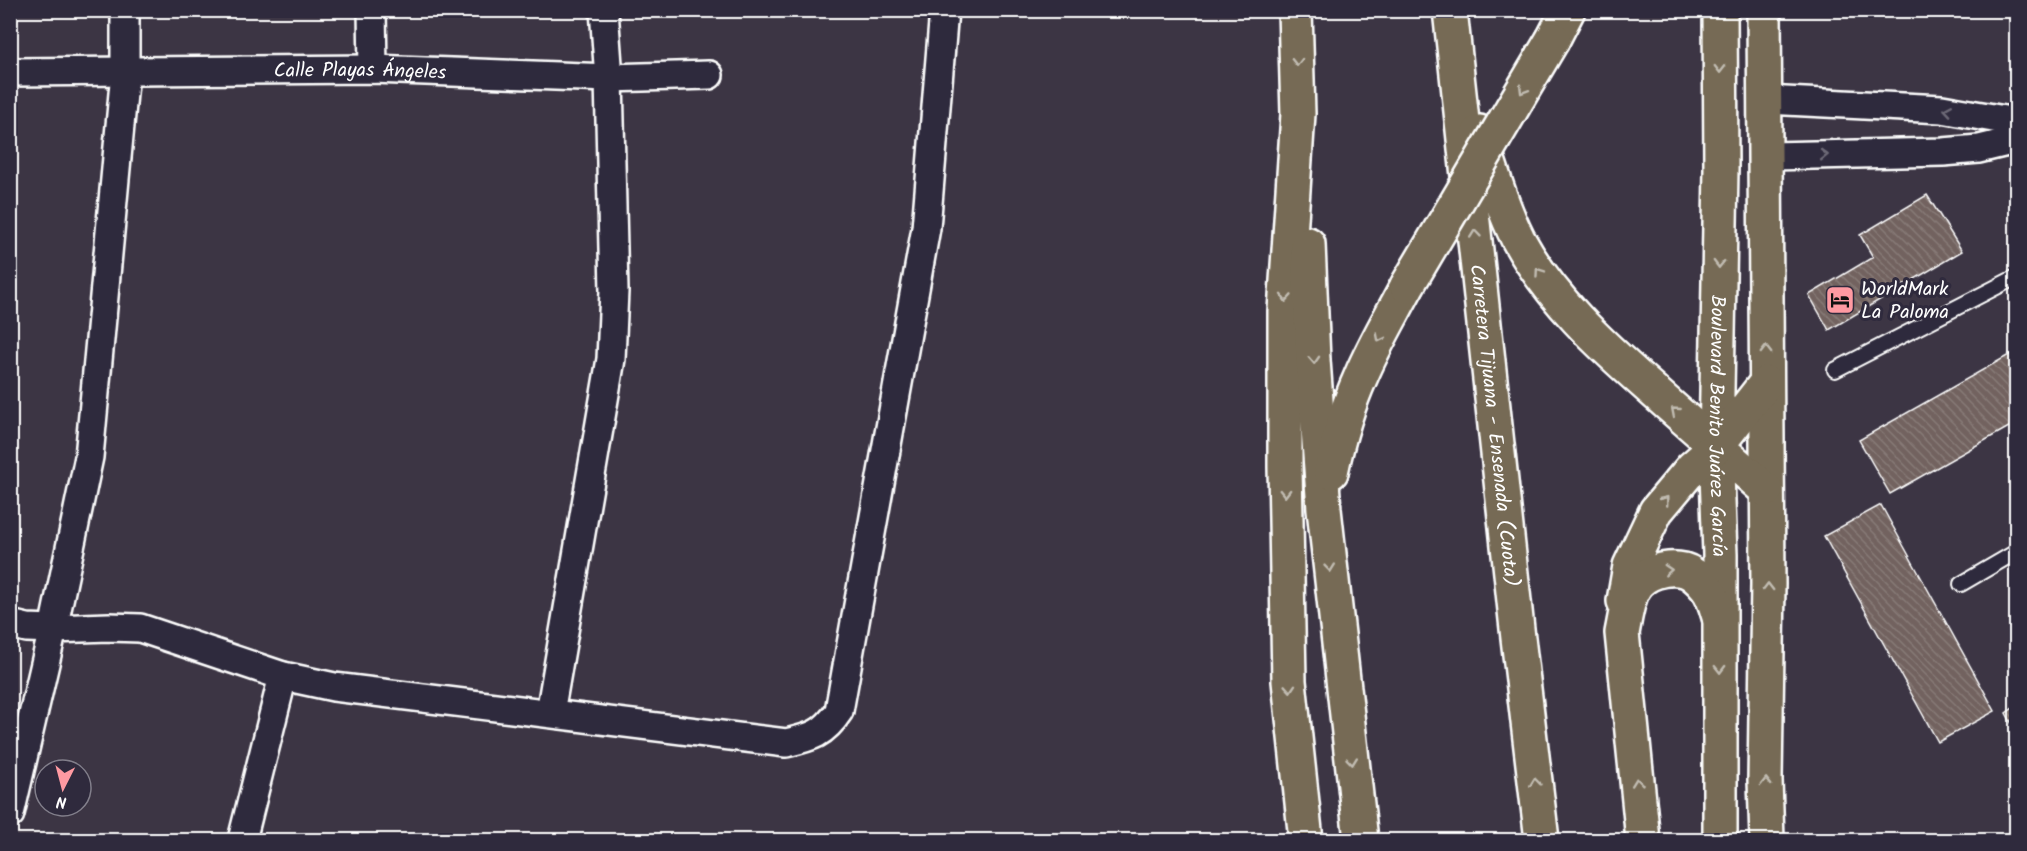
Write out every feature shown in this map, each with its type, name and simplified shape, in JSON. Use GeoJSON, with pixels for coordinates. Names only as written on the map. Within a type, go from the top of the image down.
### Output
{"type":"FeatureCollection","features":[{"type":"Feature","properties":{"kind":"main road"},"geometry":{"type":"LineString","coordinates":[[1295,10],[1298,114],[1306,192],[1313,360],[1324,509],[1361,840]]}},
{"type":"Feature","properties":{"kind":"main road","name":"Carretera Tijuana - Ensenada (Cuota)"},"geometry":{"type":"LineString","coordinates":[[1450,10],[1542,840]]}},
{"type":"Feature","properties":{"kind":"main road"},"geometry":{"type":"LineString","coordinates":[[1324,509],[1336,451],[1362,374],[1407,286],[1568,10]]}},
{"type":"Feature","properties":{"kind":"main road","name":"Boulevard Benito Juárez García"},"geometry":{"type":"LineString","coordinates":[[1720,10],[1721,169],[1716,447],[1720,554],[1720,840]]}},
{"type":"Feature","properties":{"kind":"main road"},"geometry":{"type":"LineString","coordinates":[[1764,10],[1768,584],[1765,780],[1767,840]]}},
{"type":"Feature","properties":{"kind":"main road"},"geometry":{"type":"LineString","coordinates":[[1458,71],[1501,199],[1518,238],[1537,270],[1560,300],[1618,361],[1767,490]]}},
{"type":"Feature","properties":{"kind":"main road"},"geometry":{"type":"LineString","coordinates":[[1298,114],[1285,311],[1285,467],[1289,681],[1306,840]]}},
{"type":"Feature","properties":{"kind":"main road"},"geometry":{"type":"LineString","coordinates":[[1643,840],[1622,633],[1623,609],[1630,566],[1642,536],[1656,511],[1692,468],[1716,447],[1766,383]]}},
{"type":"Feature","properties":{"kind":"main road"},"geometry":{"type":"LineString","coordinates":[[1622,633],[1635,587],[1644,577],[1658,571],[1673,569],[1687,571],[1697,578],[1708,588],[1719,617]]}},
{"type":"Feature","properties":{"kind":"street"},"geometry":{"type":"LineString","coordinates":[[10,814],[53,630],[89,457],[125,72],[125,10]]}},
{"type":"Feature","properties":{"kind":"street"},"geometry":{"type":"LineString","coordinates":[[372,10],[373,69]]}},
{"type":"Feature","properties":{"kind":"street"},"geometry":{"type":"LineString","coordinates":[[550,713],[610,359],[614,291],[609,78],[604,10]]}},
{"type":"Feature","properties":{"kind":"street"},"geometry":{"type":"LineString","coordinates":[[10,624],[53,630],[141,628],[283,676],[334,687],[786,743],[812,737],[830,725],[839,711],[926,228],[945,10]]}},
{"type":"Feature","properties":{"kind":"street","name":"Calle Playas Ángeles"},"geometry":{"type":"LineString","coordinates":[[10,72],[373,69],[609,78],[709,75]]}},
{"type":"Feature","properties":{"kind":"street"},"geometry":{"type":"LineString","coordinates":[[1764,100],[1942,109],[2014,134]]}},
{"type":"Feature","properties":{"kind":"street"},"geometry":{"type":"LineString","coordinates":[[1766,156],[1943,152],[1979,148],[2014,134]]}},
{"type":"Feature","properties":{"kind":"street"},"geometry":{"type":"LineString","coordinates":[[242,840],[283,676]]}},
{"type":"Feature","properties":{"kind":"lane"},"geometry":{"type":"LineString","coordinates":[[1835,370],[2016,277]]}},
{"type":"Feature","properties":{"kind":"lane"},"geometry":{"type":"LineString","coordinates":[[1961,584],[2016,552]]}},
{"type":"Feature","properties":{"kind":"building"},"geometry":{"type":"Polygon","coordinates":[[[1927,195],[1962,251],[1829,330],[1809,295],[1873,257],[1860,235],[1927,195]]]}},
{"type":"Feature","properties":{"kind":"building"},"geometry":{"type":"Polygon","coordinates":[[[2016,351],[2016,423],[1890,494],[1859,440],[2016,351]]]}},
{"type":"Feature","properties":{"kind":"building"},"geometry":{"type":"Polygon","coordinates":[[[1881,505],[1995,711],[1938,742],[1824,536],[1881,505]]]}},
{"type":"Feature","properties":{"kind":"building"},"geometry":{"type":"Polygon","coordinates":[[[2016,706],[2016,731],[2006,713],[2016,706]]]}},
{"type":"Feature","properties":{"kind":"place","name":"WorldMark La Paloma"},"geometry":{"type":"Point","coordinates":[1840,300]}}]}
